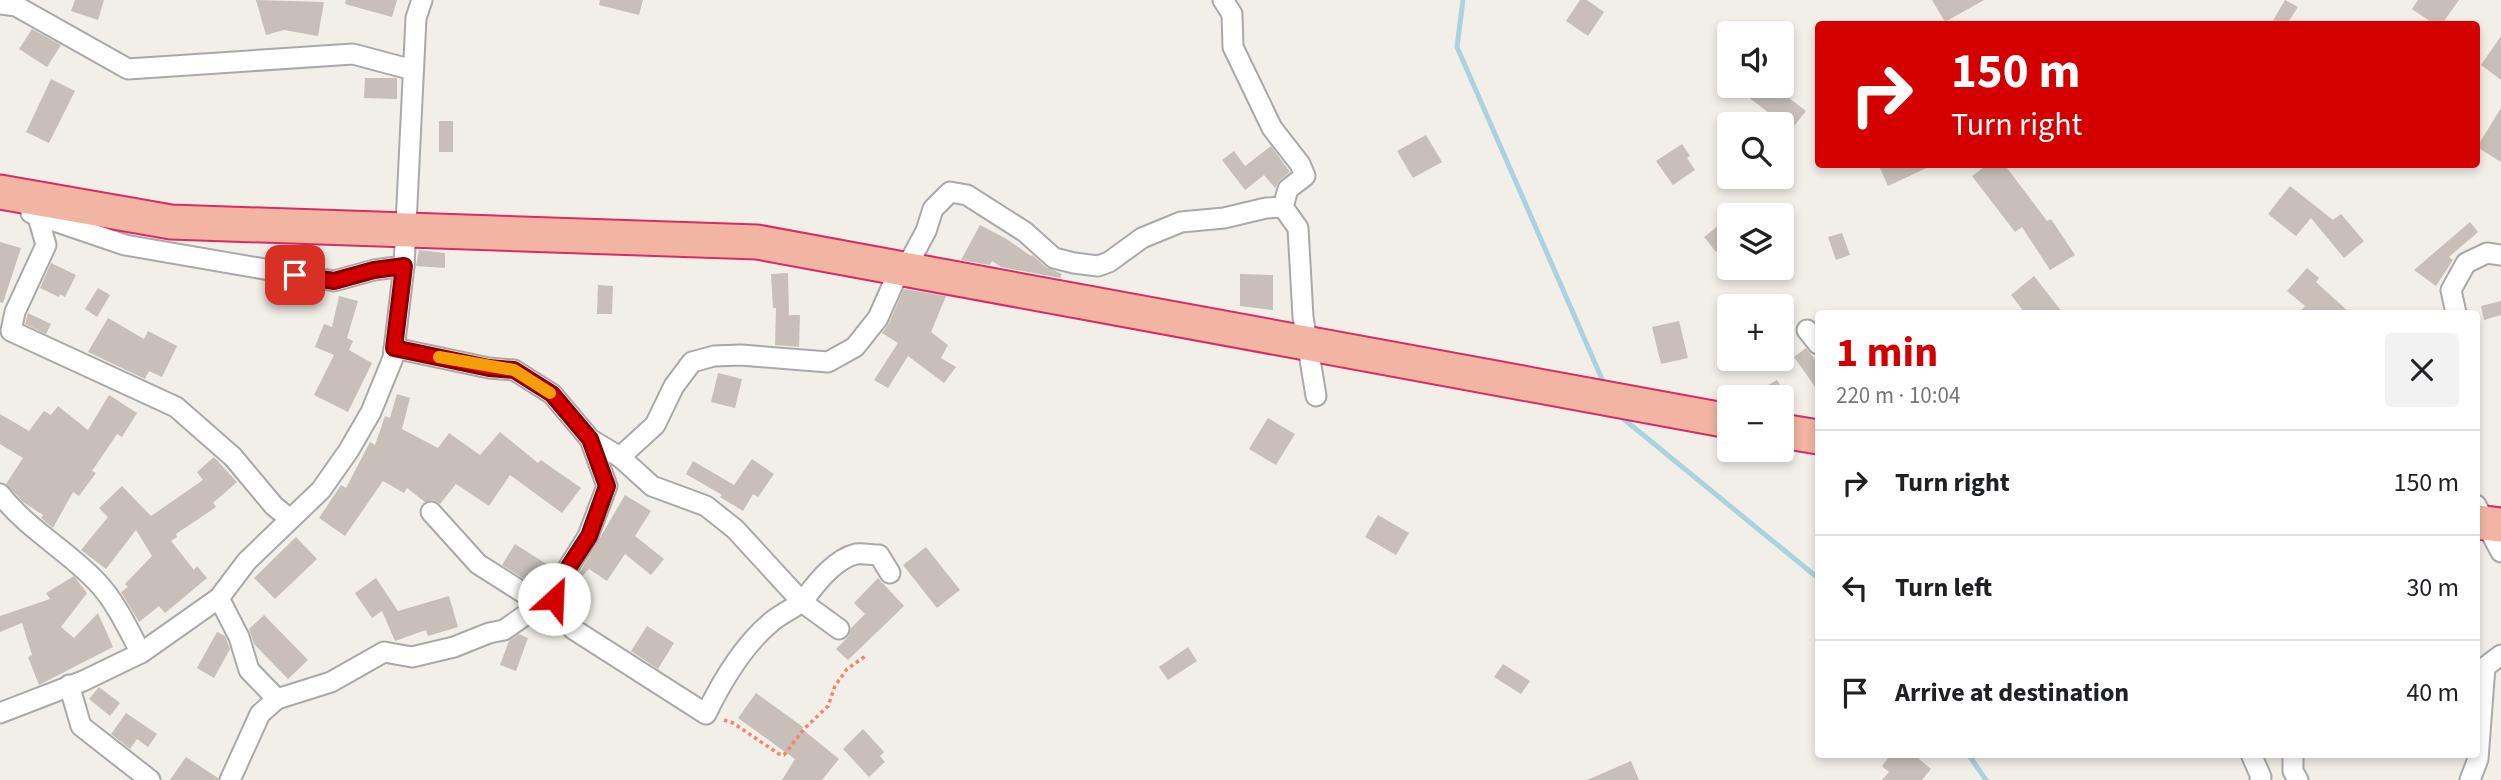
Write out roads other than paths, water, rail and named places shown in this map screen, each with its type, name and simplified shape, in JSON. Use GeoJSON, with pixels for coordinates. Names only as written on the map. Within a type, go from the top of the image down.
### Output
{"type":"FeatureCollection","features":[{"type":"Feature","properties":{"kind":"highway"},"geometry":{"type":"LineString","coordinates":[[0,194],[171,222],[757,242],[1717,419]]}},
{"type":"Feature","properties":{"kind":"highway"},"geometry":{"type":"LineString","coordinates":[[1794,433],[1815,436]]}},
{"type":"Feature","properties":{"kind":"highway"},"geometry":{"type":"LineString","coordinates":[[2480,522],[2501,525]]}},
{"type":"Feature","properties":{"kind":"street"},"geometry":{"type":"LineString","coordinates":[[0,713],[83,681],[141,653],[219,598],[247,561],[321,490],[349,450],[371,412],[393,358],[404,266],[416,19],[422,0]]}},
{"type":"Feature","properties":{"kind":"street"},"geometry":{"type":"LineString","coordinates":[[1223,0],[1232,15],[1233,47],[1272,128],[1306,176],[1288,189],[1283,207]]}},
{"type":"Feature","properties":{"kind":"street"},"geometry":{"type":"LineString","coordinates":[[0,4],[16,6],[128,69],[353,54],[413,70]]}},
{"type":"Feature","properties":{"kind":"street"},"geometry":{"type":"LineString","coordinates":[[620,457],[655,425],[674,386],[692,362],[714,356],[741,355],[828,362],[855,347],[878,318],[894,282],[926,231],[933,209],[950,192],[967,195],[1025,232],[1054,258],[1098,266],[1109,262],[1142,238],[1181,222],[1224,218],[1283,207]]}},
{"type":"Feature","properties":{"kind":"street"},"geometry":{"type":"LineString","coordinates":[[0,194],[38,217],[125,245],[334,281],[374,270],[404,266]]}},
{"type":"Feature","properties":{"kind":"street"},"geometry":{"type":"LineString","coordinates":[[1283,207],[1298,228],[1303,317],[1316,396]]}},
{"type":"Feature","properties":{"kind":"street"},"geometry":{"type":"LineString","coordinates":[[38,217],[46,245],[15,312],[12,331],[176,407],[233,457],[274,506],[290,519]]}},
{"type":"Feature","properties":{"kind":"street"},"geometry":{"type":"LineString","coordinates":[[2455,310],[2451,290],[2466,263],[2487,253],[2501,255]]}},
{"type":"Feature","properties":{"kind":"street"},"geometry":{"type":"LineString","coordinates":[[394,348],[489,368],[514,370],[552,394],[590,439],[620,457],[652,486],[706,506],[735,529],[802,602],[839,629]]}},
{"type":"Feature","properties":{"kind":"street"},"geometry":{"type":"LineString","coordinates":[[230,780],[260,714],[277,699],[331,682],[384,652],[412,656],[454,647],[489,633],[505,630],[548,602],[589,536],[607,486],[590,439]]}},
{"type":"Feature","properties":{"kind":"street"},"geometry":{"type":"LineString","coordinates":[[0,494],[12,509],[99,583],[141,653]]}},
{"type":"Feature","properties":{"kind":"street"},"geometry":{"type":"LineString","coordinates":[[431,512],[478,565],[548,602],[573,629],[706,714],[722,681],[744,652],[770,623],[802,602],[836,565],[856,554],[879,555],[890,573]]}},
{"type":"Feature","properties":{"kind":"street"},"geometry":{"type":"LineString","coordinates":[[2480,513],[2501,552]]}},
{"type":"Feature","properties":{"kind":"street"},"geometry":{"type":"LineString","coordinates":[[219,598],[239,637],[249,670],[277,699]]}},
{"type":"Feature","properties":{"kind":"street"},"geometry":{"type":"LineString","coordinates":[[2480,695],[2481,663],[2501,654]]}},
{"type":"Feature","properties":{"kind":"street"},"geometry":{"type":"LineString","coordinates":[[69,685],[81,726],[150,780]]}},
{"type":"Feature","properties":{"kind":"street"},"geometry":{"type":"LineString","coordinates":[[2253,758],[2260,780]]}},
{"type":"Feature","properties":{"kind":"street"},"geometry":{"type":"LineString","coordinates":[[2293,758],[2293,771],[2298,780]]}},
{"type":"Feature","properties":{"kind":"street"},"geometry":{"type":"LineString","coordinates":[[2470,780],[2478,758]]}},
{"type":"Feature","properties":{"kind":"waterway"},"geometry":{"type":"LineString","coordinates":[[1463,0],[1457,47],[1605,386]]}},
{"type":"Feature","properties":{"kind":"waterway"},"geometry":{"type":"LineString","coordinates":[[1620,416],[1815,576]]}},
{"type":"Feature","properties":{"kind":"waterway"},"geometry":{"type":"LineString","coordinates":[[1971,758],[1986,780]]}}]}
